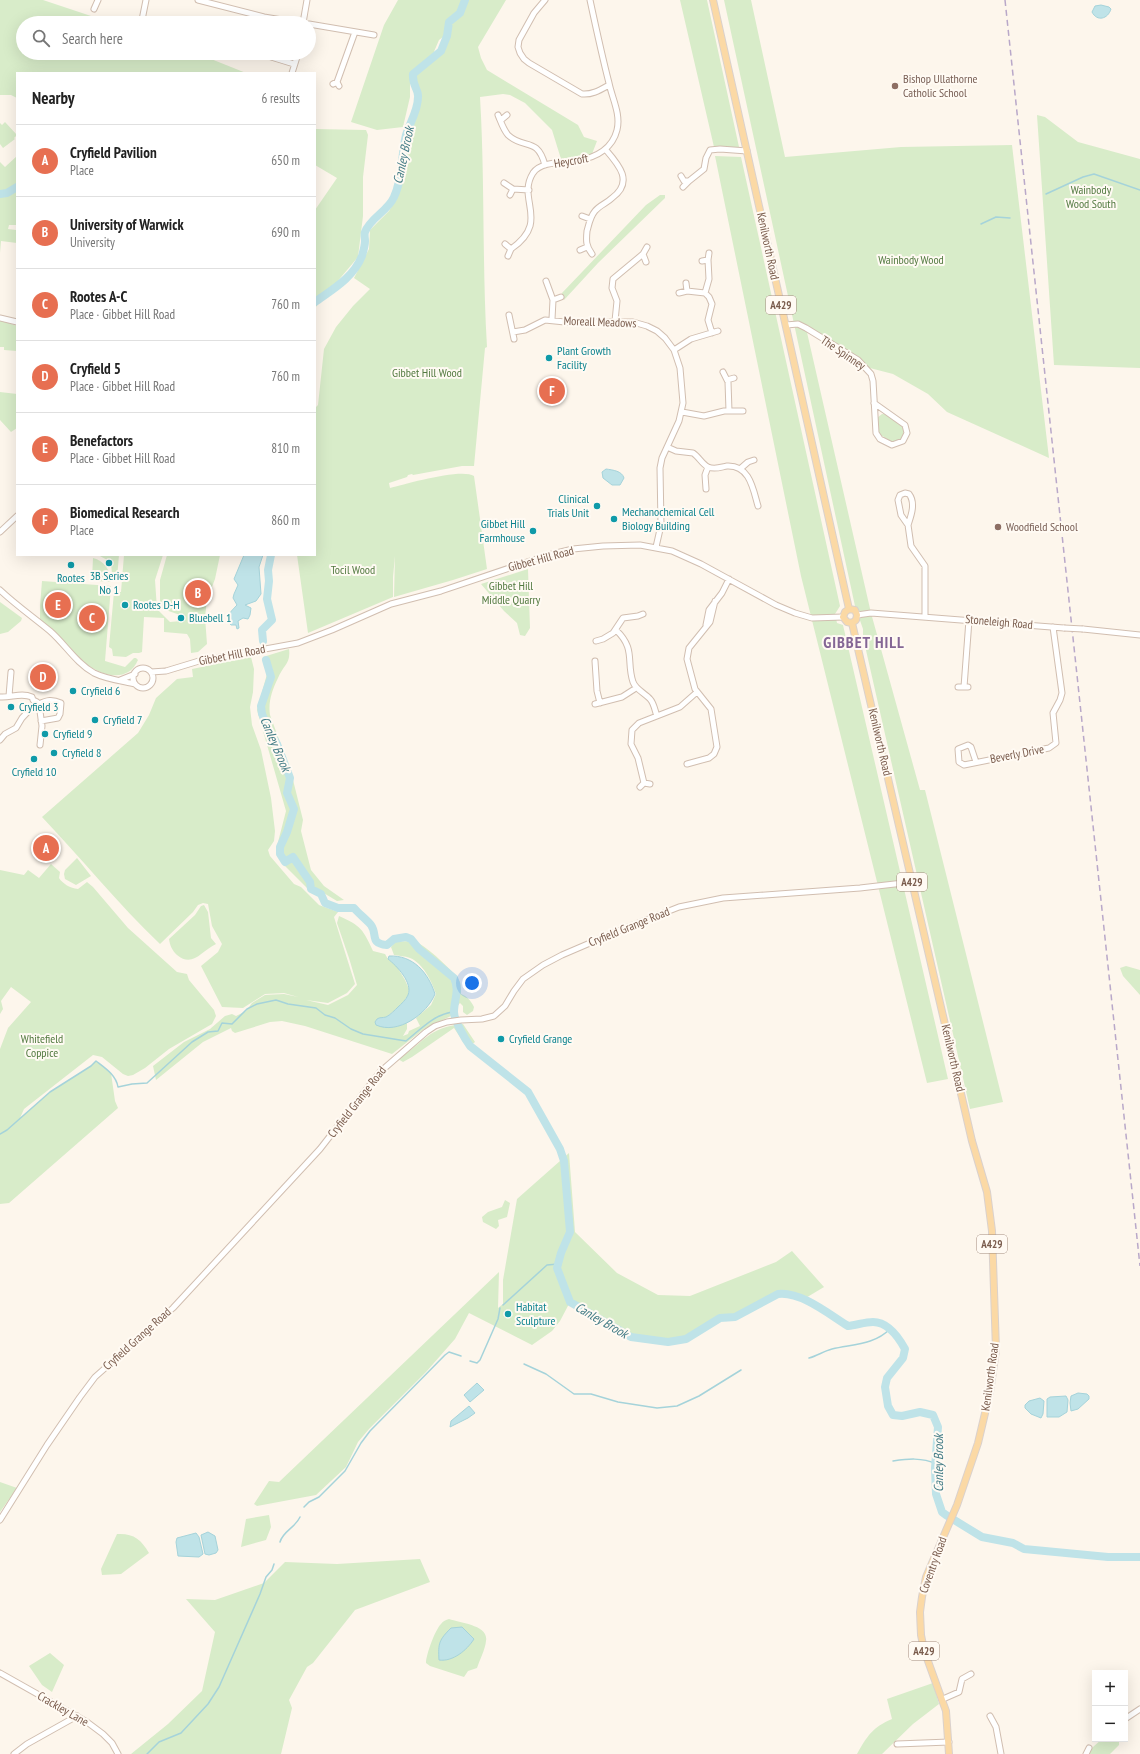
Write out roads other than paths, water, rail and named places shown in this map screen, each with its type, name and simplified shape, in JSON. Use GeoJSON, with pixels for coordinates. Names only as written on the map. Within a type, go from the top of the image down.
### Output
{"type":"FeatureCollection","features":[{"type":"Feature","properties":{"kind":"main road","name":"Kenilworth Road"},"geometry":{"type":"LineString","coordinates":[[714,0],[849,609]]}},
{"type":"Feature","properties":{"kind":"main road"},"geometry":{"type":"LineString","coordinates":[[849,609],[855,610],[857,615],[856,620],[852,623],[847,622],[843,617],[845,612],[849,609]]}},
{"type":"Feature","properties":{"kind":"main road","name":"Kenilworth Road"},"geometry":{"type":"LineString","coordinates":[[852,623],[972,1141],[987,1192],[992,1231],[996,1350],[990,1392],[978,1443],[960,1495]]}},
{"type":"Feature","properties":{"kind":"main road","name":"Coventry Road"},"geometry":{"type":"LineString","coordinates":[[949,1754],[947,1718],[943,1700],[924,1650],[920,1612],[926,1576],[953,1515],[960,1495]]}},
{"type":"Feature","properties":{"kind":"street"},"geometry":{"type":"LineString","coordinates":[[94,9],[98,0]]}},
{"type":"Feature","properties":{"kind":"street"},"geometry":{"type":"LineString","coordinates":[[143,16],[146,0]]}},
{"type":"Feature","properties":{"kind":"street"},"geometry":{"type":"LineString","coordinates":[[198,0],[254,16]]}},
{"type":"Feature","properties":{"kind":"street"},"geometry":{"type":"LineString","coordinates":[[304,16],[307,0]]}},
{"type":"Feature","properties":{"kind":"street"},"geometry":{"type":"LineString","coordinates":[[545,0],[534,13],[519,40],[518,47],[524,59],[582,94],[595,92],[609,85]]}},
{"type":"Feature","properties":{"kind":"street"},"geometry":{"type":"LineString","coordinates":[[590,0],[618,121],[615,135],[606,150],[620,167],[623,175],[623,182],[617,194],[596,210],[590,219],[586,238],[587,246],[592,254]]}},
{"type":"Feature","properties":{"kind":"street"},"geometry":{"type":"LineString","coordinates":[[316,25],[374,35]]}},
{"type":"Feature","properties":{"kind":"street"},"geometry":{"type":"LineString","coordinates":[[336,84],[355,32]]}},
{"type":"Feature","properties":{"kind":"street"},"geometry":{"type":"LineString","coordinates":[[282,60],[294,64]]}},
{"type":"Feature","properties":{"kind":"street"},"geometry":{"type":"LineString","coordinates":[[292,72],[296,60]]}},
{"type":"Feature","properties":{"kind":"street"},"geometry":{"type":"LineString","coordinates":[[507,115],[499,118],[509,135],[534,145],[546,165]]}},
{"type":"Feature","properties":{"kind":"street"},"geometry":{"type":"LineString","coordinates":[[683,187],[688,180],[704,169],[706,158],[710,150],[720,149],[747,151]]}},
{"type":"Feature","properties":{"kind":"street","name":"Heycroft"},"geometry":{"type":"LineString","coordinates":[[508,256],[511,249],[524,239],[531,226],[529,190],[533,173],[536,169],[546,165],[591,158],[606,150]]}},
{"type":"Feature","properties":{"kind":"street"},"geometry":{"type":"LineString","coordinates":[[681,176],[684,181],[688,180]]}},
{"type":"Feature","properties":{"kind":"street"},"geometry":{"type":"LineString","coordinates":[[504,183],[513,188],[529,190]]}},
{"type":"Feature","properties":{"kind":"street"},"geometry":{"type":"LineString","coordinates":[[510,195],[513,188]]}},
{"type":"Feature","properties":{"kind":"street"},"geometry":{"type":"LineString","coordinates":[[582,216],[590,219]]}},
{"type":"Feature","properties":{"kind":"street"},"geometry":{"type":"LineString","coordinates":[[504,244],[511,249]]}},
{"type":"Feature","properties":{"kind":"street"},"geometry":{"type":"LineString","coordinates":[[580,250],[587,246]]}},
{"type":"Feature","properties":{"kind":"street"},"geometry":{"type":"LineString","coordinates":[[615,321],[617,302],[612,288],[613,279],[642,254],[647,247]]}},
{"type":"Feature","properties":{"kind":"street"},"geometry":{"type":"LineString","coordinates":[[705,293],[709,280],[708,260],[710,253]]}},
{"type":"Feature","properties":{"kind":"street"},"geometry":{"type":"LineString","coordinates":[[642,254],[646,262]]}},
{"type":"Feature","properties":{"kind":"street"},"geometry":{"type":"LineString","coordinates":[[702,261],[708,260]]}},
{"type":"Feature","properties":{"kind":"street","name":"Moreall Meadows"},"geometry":{"type":"LineString","coordinates":[[546,281],[553,300],[552,319]]}},
{"type":"Feature","properties":{"kind":"street"},"geometry":{"type":"LineString","coordinates":[[686,283],[687,291]]}},
{"type":"Feature","properties":{"kind":"street"},"geometry":{"type":"LineString","coordinates":[[679,293],[687,291],[705,293],[711,302],[708,320],[712,333]]}},
{"type":"Feature","properties":{"kind":"street","name":"Moreall Meadows"},"geometry":{"type":"LineString","coordinates":[[553,300],[561,297]]}},
{"type":"Feature","properties":{"kind":"street"},"geometry":{"type":"LineString","coordinates":[[509,315],[514,339]]}},
{"type":"Feature","properties":{"kind":"street"},"geometry":{"type":"LineString","coordinates":[[0,318],[16,322]]}},
{"type":"Feature","properties":{"kind":"street","name":"Moreall Meadows"},"geometry":{"type":"LineString","coordinates":[[513,332],[525,330],[542,321],[552,319],[565,322],[633,322],[652,328],[666,338],[674,350],[681,373],[682,412],[660,468],[661,525],[656,547]]}},
{"type":"Feature","properties":{"kind":"street","name":"The Spinney"},"geometry":{"type":"LineString","coordinates":[[786,325],[798,324],[806,328],[858,360],[866,367],[874,381],[874,403],[875,430],[878,436],[892,445],[899,444],[903,441],[907,433],[905,425],[874,403]]}},
{"type":"Feature","properties":{"kind":"street"},"geometry":{"type":"LineString","coordinates":[[674,350],[692,339],[718,331]]}},
{"type":"Feature","properties":{"kind":"street"},"geometry":{"type":"LineString","coordinates":[[723,372],[727,380],[729,411]]}},
{"type":"Feature","properties":{"kind":"street"},"geometry":{"type":"LineString","coordinates":[[727,380],[734,378]]}},
{"type":"Feature","properties":{"kind":"street"},"geometry":{"type":"LineString","coordinates":[[682,412],[707,416],[729,411],[743,411]]}},
{"type":"Feature","properties":{"kind":"street"},"geometry":{"type":"LineString","coordinates":[[667,447],[676,451],[693,453],[708,467],[714,469],[729,466],[740,469],[750,478],[752,496],[758,506]]}},
{"type":"Feature","properties":{"kind":"street"},"geometry":{"type":"LineString","coordinates":[[740,469],[748,462],[754,460]]}},
{"type":"Feature","properties":{"kind":"street"},"geometry":{"type":"LineString","coordinates":[[706,489],[705,474],[708,467]]}},
{"type":"Feature","properties":{"kind":"street"},"geometry":{"type":"LineString","coordinates":[[908,525],[912,517],[912,500],[909,494],[904,493],[900,495],[898,500],[902,517],[908,525],[911,546],[925,566],[925,616]]}},
{"type":"Feature","properties":{"kind":"street"},"geometry":{"type":"LineString","coordinates":[[0,532],[16,517]]}},
{"type":"Feature","properties":{"kind":"street","name":"Gibbet Hill Road"},"geometry":{"type":"LineString","coordinates":[[151,672],[166,671],[199,662],[298,642],[332,630],[392,604],[441,591],[548,555],[574,549],[603,546],[640,545],[656,547],[685,556],[781,607],[804,616],[812,618],[843,617]]}},
{"type":"Feature","properties":{"kind":"street"},"geometry":{"type":"LineString","coordinates":[[687,764],[709,758],[714,754],[717,748],[711,709],[697,692],[687,664],[688,654],[694,642],[712,618],[715,601],[730,579]]}},
{"type":"Feature","properties":{"kind":"street"},"geometry":{"type":"LineString","coordinates":[[0,590],[16,606],[51,632],[77,660],[88,669],[100,675],[135,684],[140,688],[147,688],[153,681],[151,672],[142,668],[134,674],[120,680]]}},
{"type":"Feature","properties":{"kind":"street","name":"Stoneleigh Road"},"geometry":{"type":"LineString","coordinates":[[857,615],[871,613],[925,616],[1140,635]]}},
{"type":"Feature","properties":{"kind":"street"},"geometry":{"type":"LineString","coordinates":[[596,641],[603,639],[616,630],[623,618],[643,614]]}},
{"type":"Feature","properties":{"kind":"street"},"geometry":{"type":"LineString","coordinates":[[963,687],[969,620]]}},
{"type":"Feature","properties":{"kind":"street","name":"Beverly Drive"},"geometry":{"type":"LineString","coordinates":[[976,762],[971,747],[968,745],[958,749],[957,752],[960,764],[964,765],[1049,748],[1056,743],[1053,713],[1062,693],[1053,627]]}},
{"type":"Feature","properties":{"kind":"street"},"geometry":{"type":"LineString","coordinates":[[616,630],[622,637],[629,651],[632,680],[636,688],[652,701],[657,716]]}},
{"type":"Feature","properties":{"kind":"street"},"geometry":{"type":"LineString","coordinates":[[595,661],[597,704],[628,694],[636,688]]}},
{"type":"Feature","properties":{"kind":"street","name":"Gibbet Hill Road"},"geometry":{"type":"LineString","coordinates":[[153,681],[166,671]]}},
{"type":"Feature","properties":{"kind":"street"},"geometry":{"type":"LineString","coordinates":[[9,696],[10,672]]}},
{"type":"Feature","properties":{"kind":"street"},"geometry":{"type":"LineString","coordinates":[[134,674],[133,679],[135,684]]}},
{"type":"Feature","properties":{"kind":"street"},"geometry":{"type":"LineString","coordinates":[[650,784],[642,785],[638,758],[632,747],[630,737],[632,730],[637,724],[680,707],[697,692]]}},
{"type":"Feature","properties":{"kind":"street"},"geometry":{"type":"LineString","coordinates":[[0,697],[28,696],[32,697],[32,700],[38,703]]}},
{"type":"Feature","properties":{"kind":"street"},"geometry":{"type":"LineString","coordinates":[[0,740],[5,734],[16,728],[24,715],[38,703],[52,700],[61,703],[58,718],[41,721]]}},
{"type":"Feature","properties":{"kind":"street"},"geometry":{"type":"LineString","coordinates":[[38,703],[41,721],[40,745]]}},
{"type":"Feature","properties":{"kind":"street","name":"Cryfield Grange Road"},"geometry":{"type":"LineString","coordinates":[[0,1520],[47,1445],[80,1397],[96,1377],[167,1314],[325,1143],[384,1068],[426,1032],[438,1024],[451,1021],[482,1019],[494,1016],[506,1006],[514,991],[524,979],[543,965],[562,955],[618,931],[679,907],[724,898],[860,888],[912,882]]}},
{"type":"Feature","properties":{"kind":"street","name":"Crackley Lane"},"geometry":{"type":"LineString","coordinates":[[0,1673],[77,1716],[104,1734],[112,1743],[118,1754]]}},
{"type":"Feature","properties":{"kind":"street"},"geometry":{"type":"LineString","coordinates":[[943,1700],[958,1693],[960,1691],[962,1679],[971,1674]]}},
{"type":"Feature","properties":{"kind":"street"},"geometry":{"type":"LineString","coordinates":[[1128,1717],[1140,1709]]}},
{"type":"Feature","properties":{"kind":"street"},"geometry":{"type":"LineString","coordinates":[[14,1754],[27,1744],[77,1716]]}},
{"type":"Feature","properties":{"kind":"street"},"geometry":{"type":"LineString","coordinates":[[990,1716],[996,1727],[1002,1754]]}},
{"type":"Feature","properties":{"kind":"street"},"geometry":{"type":"LineString","coordinates":[[898,1744],[949,1742]]}},
{"type":"Feature","properties":{"kind":"street"},"geometry":{"type":"LineString","coordinates":[[1086,1754],[1089,1748]]}},
{"type":"Feature","properties":{"kind":"water"},"geometry":{"type":"Polygon","coordinates":[[[1101,5],[1111,9],[1105,17],[1099,18],[1092,12],[1095,6],[1101,5]]]}},
{"type":"Feature","properties":{"kind":"water"},"geometry":{"type":"Polygon","coordinates":[[[606,469],[617,471],[623,476],[624,478],[620,485],[612,485],[603,478],[602,472],[606,469]]]}},
{"type":"Feature","properties":{"kind":"water"},"geometry":{"type":"Polygon","coordinates":[[[244,556],[263,556],[259,567],[261,594],[256,601],[245,605],[251,608],[250,615],[248,619],[243,618],[238,621],[239,628],[237,629],[236,625],[231,625],[228,620],[231,612],[237,605],[233,598],[238,585],[234,579],[244,556]]]}},
{"type":"Feature","properties":{"kind":"water"},"geometry":{"type":"Polygon","coordinates":[[[389,956],[405,958],[418,966],[424,972],[435,994],[426,1009],[411,1021],[402,1025],[385,1027],[376,1025],[375,1022],[377,1019],[386,1017],[394,1011],[406,999],[409,990],[406,980],[400,970],[388,959],[389,956]]]}},
{"type":"Feature","properties":{"kind":"water"},"geometry":{"type":"Polygon","coordinates":[[[477,1383],[484,1390],[470,1402],[464,1395],[477,1383]]]}},
{"type":"Feature","properties":{"kind":"water"},"geometry":{"type":"Polygon","coordinates":[[[1078,1393],[1087,1394],[1089,1399],[1078,1409],[1071,1411],[1071,1396],[1078,1393]]]}},
{"type":"Feature","properties":{"kind":"water"},"geometry":{"type":"Polygon","coordinates":[[[1066,1396],[1068,1400],[1067,1412],[1059,1417],[1047,1417],[1047,1399],[1050,1397],[1066,1396]]]}},
{"type":"Feature","properties":{"kind":"water"},"geometry":{"type":"Polygon","coordinates":[[[1040,1398],[1044,1401],[1043,1414],[1041,1418],[1031,1414],[1025,1408],[1025,1405],[1029,1401],[1040,1398]]]}},
{"type":"Feature","properties":{"kind":"water"},"geometry":{"type":"Polygon","coordinates":[[[469,1406],[475,1413],[450,1427],[451,1421],[469,1406]]]}},
{"type":"Feature","properties":{"kind":"water"},"geometry":{"type":"Polygon","coordinates":[[[208,1532],[215,1536],[218,1550],[216,1553],[209,1555],[205,1554],[201,1535],[208,1532]]]}},
{"type":"Feature","properties":{"kind":"water"},"geometry":{"type":"Polygon","coordinates":[[[196,1533],[199,1537],[203,1554],[199,1557],[178,1556],[176,1542],[177,1538],[196,1533]]]}},
{"type":"Feature","properties":{"kind":"water"},"geometry":{"type":"Polygon","coordinates":[[[462,1627],[474,1639],[468,1647],[454,1657],[439,1660],[439,1646],[444,1636],[451,1628],[462,1627]]]}},
{"type":"Feature","properties":{"kind":"waterway","name":"Canley Brook"},"geometry":{"type":"LineString","coordinates":[[316,301],[335,288],[353,271],[362,256],[367,227],[388,206],[394,197],[399,182],[406,135],[418,102],[418,94],[413,74],[441,51],[447,36],[449,22],[460,13],[465,0]]}},
{"type":"Feature","properties":{"kind":"waterway"},"geometry":{"type":"LineString","coordinates":[[1046,194],[1083,177],[1094,174],[1140,190]]}},
{"type":"Feature","properties":{"kind":"waterway"},"geometry":{"type":"LineString","coordinates":[[0,194],[7,193],[16,188]]}},
{"type":"Feature","properties":{"kind":"waterway"},"geometry":{"type":"LineString","coordinates":[[981,224],[996,217],[1010,218]]}},
{"type":"Feature","properties":{"kind":"waterway","name":"Canley Brook"},"geometry":{"type":"LineString","coordinates":[[263,641],[262,630],[272,620],[267,599],[269,581],[268,570],[271,556]]}},
{"type":"Feature","properties":{"kind":"waterway","name":"Canley Brook"},"geometry":{"type":"LineString","coordinates":[[266,660],[271,677],[261,706],[262,714],[277,744],[290,778],[287,793],[294,809],[287,832],[280,847],[280,854],[285,862],[293,857],[310,882],[311,889],[321,894],[325,903],[338,908],[354,908],[371,925],[375,938],[378,942],[387,945],[394,939],[406,937],[411,939],[419,949],[454,978],[457,987],[454,1015],[468,1043],[528,1092],[560,1149],[564,1161],[570,1232],[561,1253],[557,1268],[570,1302],[631,1337],[668,1342],[686,1339],[720,1318],[735,1317],[778,1294],[787,1294],[806,1300],[848,1326],[867,1322],[883,1325],[892,1331],[900,1340],[905,1349],[903,1358],[887,1378],[885,1387],[888,1406],[893,1415],[902,1416],[920,1412],[933,1415],[938,1427],[935,1468],[936,1494],[942,1512],[982,1537],[1013,1543],[1024,1549],[1108,1557],[1140,1557]]}},
{"type":"Feature","properties":{"kind":"waterway"},"geometry":{"type":"LineString","coordinates":[[0,1134],[7,1130],[50,1092],[91,1066],[96,1061],[113,1075],[118,1087],[147,1083],[192,1042],[208,1032],[218,1031],[222,1023],[232,1024],[247,1009],[257,1004],[276,1000],[288,1004],[316,1008],[325,1015],[335,1018],[351,1029],[363,1034],[406,1041],[439,1016],[452,1012],[454,1014]]}},
{"type":"Feature","properties":{"kind":"waterway"},"geometry":{"type":"LineString","coordinates":[[503,1305],[547,1265],[558,1264]]}},
{"type":"Feature","properties":{"kind":"waterway"},"geometry":{"type":"LineString","coordinates":[[470,1361],[477,1363],[480,1360],[498,1319],[500,1308]]}},
{"type":"Feature","properties":{"kind":"waterway"},"geometry":{"type":"LineString","coordinates":[[809,1358],[832,1349],[870,1341],[884,1334],[890,1329]]}},
{"type":"Feature","properties":{"kind":"waterway"},"geometry":{"type":"LineString","coordinates":[[304,1507],[309,1502],[319,1497],[345,1471],[361,1443],[370,1431],[445,1355],[449,1352],[461,1356]]}},
{"type":"Feature","properties":{"kind":"waterway"},"geometry":{"type":"LineString","coordinates":[[524,1364],[546,1374],[574,1394],[591,1394],[618,1402],[657,1408],[677,1406],[699,1396],[741,1370]]}},
{"type":"Feature","properties":{"kind":"waterway"},"geometry":{"type":"LineString","coordinates":[[893,1461],[920,1459],[936,1464]]}},
{"type":"Feature","properties":{"kind":"waterway"},"geometry":{"type":"LineString","coordinates":[[280,1542],[284,1535],[300,1517]]}},
{"type":"Feature","properties":{"kind":"waterway"},"geometry":{"type":"LineString","coordinates":[[147,1754],[159,1742],[181,1733],[208,1704],[219,1687],[266,1577],[272,1570],[274,1564]]}},
{"type":"Feature","properties":{"kind":"railway"},"geometry":{"type":"LineString","coordinates":[[1005,0],[1140,1266]]}},
{"type":"Feature","properties":{"kind":"place","name":"Bishop Ullathorne Catholic School"},"geometry":{"type":"Point","coordinates":[895,86]}},
{"type":"Feature","properties":{"kind":"place","name":"Plant Growth Facility"},"geometry":{"type":"Point","coordinates":[549,358]}},
{"type":"Feature","properties":{"kind":"place","name":"Biomedical Research"},"geometry":{"type":"Point","coordinates":[552,391]}},
{"type":"Feature","properties":{"kind":"place","name":"Clinical Trials Unit"},"geometry":{"type":"Point","coordinates":[597,506]}},
{"type":"Feature","properties":{"kind":"place","name":"Mechanochemical Cell Biology Building"},"geometry":{"type":"Point","coordinates":[614,519]}},
{"type":"Feature","properties":{"kind":"place","name":"Woodfield School"},"geometry":{"type":"Point","coordinates":[998,527]}},
{"type":"Feature","properties":{"kind":"place","name":"Gibbet Hill Farmhouse"},"geometry":{"type":"Point","coordinates":[533,531]}},
{"type":"Feature","properties":{"kind":"place","name":"3B Series No 1"},"geometry":{"type":"Point","coordinates":[109,563]}},
{"type":"Feature","properties":{"kind":"place","name":"Rootes"},"geometry":{"type":"Point","coordinates":[71,565]}},
{"type":"Feature","properties":{"kind":"place","name":"University of Warwick"},"geometry":{"type":"Point","coordinates":[198,593]}},
{"type":"Feature","properties":{"kind":"place","name":"Benefactors"},"geometry":{"type":"Point","coordinates":[58,605]}},
{"type":"Feature","properties":{"kind":"place","name":"Rootes D-H"},"geometry":{"type":"Point","coordinates":[125,605]}},
{"type":"Feature","properties":{"kind":"place","name":"Rootes A-C"},"geometry":{"type":"Point","coordinates":[92,618]}},
{"type":"Feature","properties":{"kind":"place","name":"Bluebell 1"},"geometry":{"type":"Point","coordinates":[181,618]}},
{"type":"Feature","properties":{"kind":"place","name":"Cryfield 5"},"geometry":{"type":"Point","coordinates":[43,677]}},
{"type":"Feature","properties":{"kind":"place","name":"Cryfield 6"},"geometry":{"type":"Point","coordinates":[73,691]}},
{"type":"Feature","properties":{"kind":"place","name":"Cryfield 3"},"geometry":{"type":"Point","coordinates":[11,707]}},
{"type":"Feature","properties":{"kind":"place","name":"Cryfield 7"},"geometry":{"type":"Point","coordinates":[95,720]}},
{"type":"Feature","properties":{"kind":"place","name":"Cryfield 9"},"geometry":{"type":"Point","coordinates":[45,734]}},
{"type":"Feature","properties":{"kind":"place","name":"Cryfield 8"},"geometry":{"type":"Point","coordinates":[54,753]}},
{"type":"Feature","properties":{"kind":"place","name":"Cryfield 10"},"geometry":{"type":"Point","coordinates":[34,759]}},
{"type":"Feature","properties":{"kind":"place","name":"Cryfield Pavilion"},"geometry":{"type":"Point","coordinates":[46,848]}},
{"type":"Feature","properties":{"kind":"place","name":"Cryfield Grange"},"geometry":{"type":"Point","coordinates":[501,1039]}},
{"type":"Feature","properties":{"kind":"place","name":"Habitat Sculpture"},"geometry":{"type":"Point","coordinates":[508,1314]}},
{"type":"Feature","properties":{"kind":"district","name":"GIBBET HILL"},"geometry":{"type":"Point","coordinates":[864,642]}},
{"type":"Feature","properties":{"kind":"park label","name":"Wainbody Wood South"},"geometry":{"type":"Point","coordinates":[1091,197]}},
{"type":"Feature","properties":{"kind":"park label","name":"Wainbody Wood"},"geometry":{"type":"Point","coordinates":[911,260]}},
{"type":"Feature","properties":{"kind":"park label","name":"Gibbet Hill Wood"},"geometry":{"type":"Point","coordinates":[427,373]}},
{"type":"Feature","properties":{"kind":"park label","name":"Tocil Wood"},"geometry":{"type":"Point","coordinates":[353,570]}},
{"type":"Feature","properties":{"kind":"park label","name":"Gibbet Hill Middle Quarry"},"geometry":{"type":"Point","coordinates":[511,593]}},
{"type":"Feature","properties":{"kind":"park label","name":"Whitefield Coppice"},"geometry":{"type":"Point","coordinates":[42,1046]}}]}
